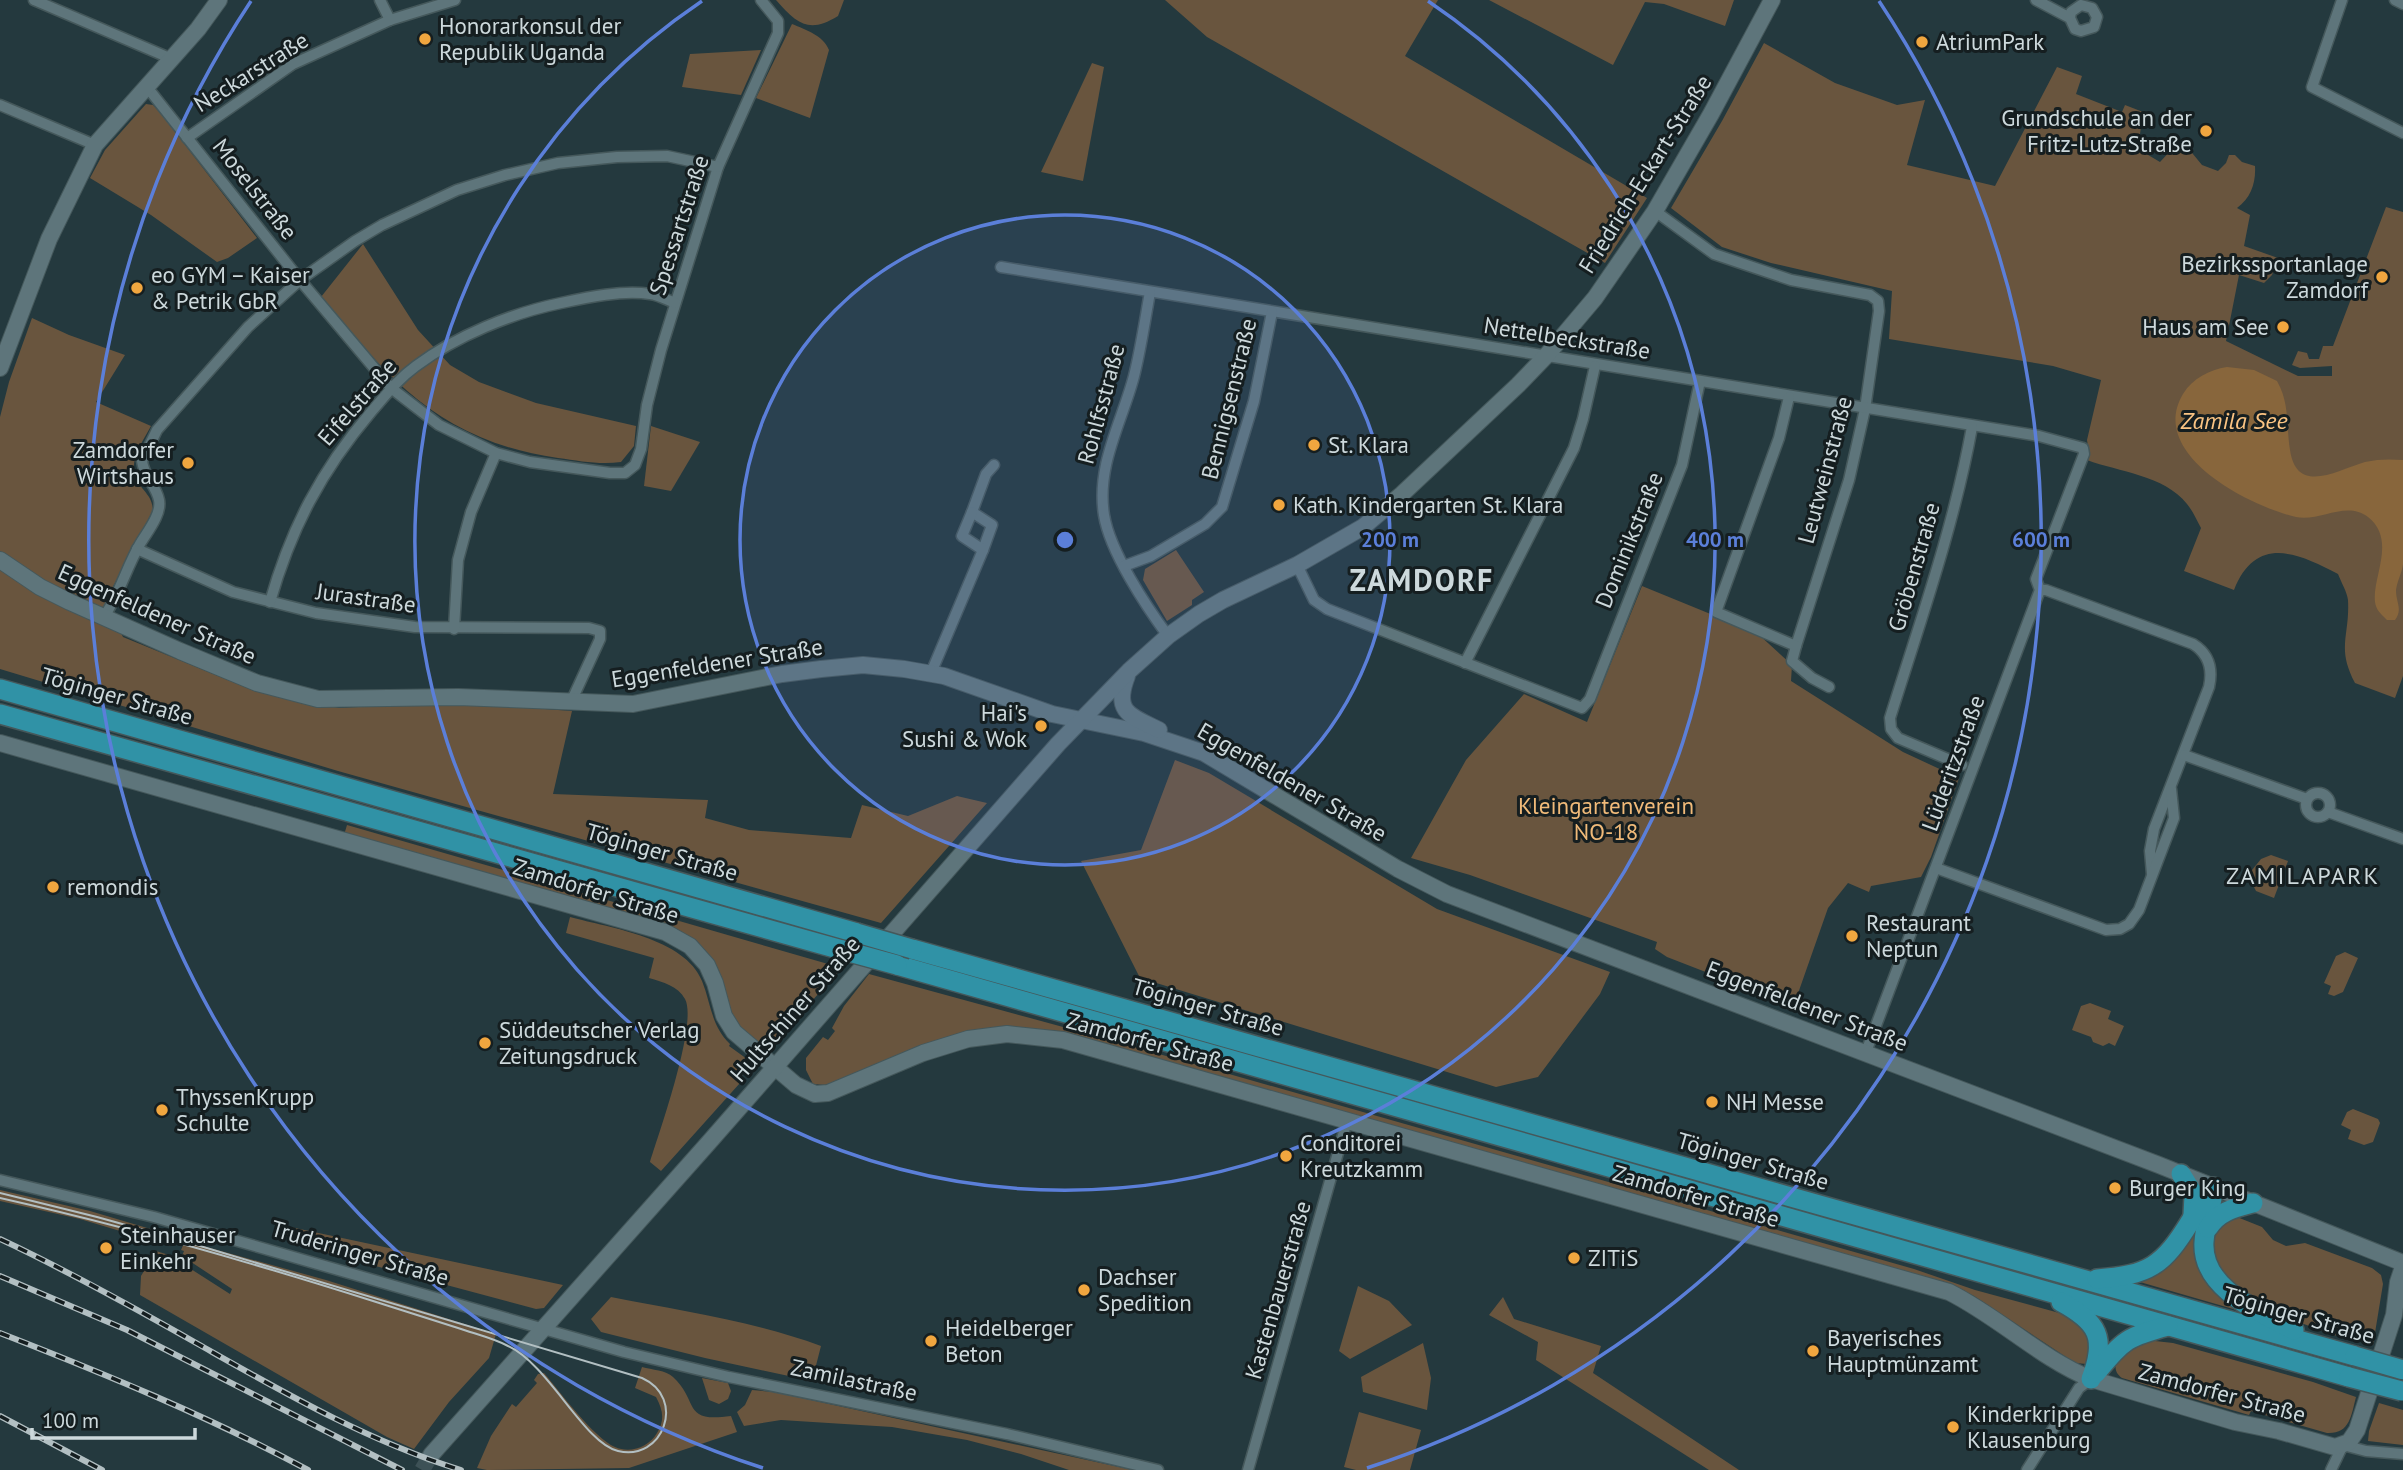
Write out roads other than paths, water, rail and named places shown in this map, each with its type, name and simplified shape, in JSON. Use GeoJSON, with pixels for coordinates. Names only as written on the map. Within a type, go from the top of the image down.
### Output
{"type":"FeatureCollection","features":[{"type":"Feature","properties":{"kind":"highway","name":"Töginger Straße"},"geometry":{"type":"LineString","coordinates":[[0,688],[2403,1370]]}},
{"type":"Feature","properties":{"kind":"highway","name":"Töginger Straße"},"geometry":{"type":"LineString","coordinates":[[0,715],[897,965],[2402,1391]]}},
{"type":"Feature","properties":{"kind":"highway"},"geometry":{"type":"LineString","coordinates":[[2181,1174],[2194,1195],[2203,1244],[2214,1275],[2231,1293],[2255,1309],[2329,1348]]}},
{"type":"Feature","properties":{"kind":"highway"},"geometry":{"type":"LineString","coordinates":[[2199,1225],[2203,1199],[2213,1187]]}},
{"type":"Feature","properties":{"kind":"highway"},"geometry":{"type":"LineString","coordinates":[[2086,1280],[2129,1277],[2144,1271],[2163,1259],[2199,1225],[2223,1212],[2253,1203]]}},
{"type":"Feature","properties":{"kind":"highway"},"geometry":{"type":"LineString","coordinates":[[2035,1287],[2075,1309],[2092,1323],[2099,1340],[2100,1353],[2091,1379]]}},
{"type":"Feature","properties":{"kind":"highway"},"geometry":{"type":"LineString","coordinates":[[2091,1379],[2124,1341],[2171,1326]]}},
{"type":"Feature","properties":{"kind":"street"},"geometry":{"type":"LineString","coordinates":[[34,0],[172,59]]}},
{"type":"Feature","properties":{"kind":"street"},"geometry":{"type":"LineString","coordinates":[[62,12],[68,0]]}},
{"type":"Feature","properties":{"kind":"street"},"geometry":{"type":"LineString","coordinates":[[0,368],[49,239],[95,145],[172,59],[219,0]]}},
{"type":"Feature","properties":{"kind":"street"},"geometry":{"type":"LineString","coordinates":[[380,0],[390,20]]}},
{"type":"Feature","properties":{"kind":"street","name":"Neckarstraße"},"geometry":{"type":"LineString","coordinates":[[187,138],[293,64],[390,20],[455,0]]}},
{"type":"Feature","properties":{"kind":"street","name":"Spessartstraße"},"geometry":{"type":"LineString","coordinates":[[641,449],[647,405],[675,303],[718,167],[778,33],[778,21],[761,0]]}},
{"type":"Feature","properties":{"kind":"street","name":"Friedrich-Eckart-Straße"},"geometry":{"type":"LineString","coordinates":[[1082,719],[1168,636],[1223,600],[1297,565],[1363,527],[1402,494],[1546,356],[1601,290],[1655,211],[1772,0]]}},
{"type":"Feature","properties":{"kind":"street"},"geometry":{"type":"LineString","coordinates":[[2036,0],[2070,18]]}},
{"type":"Feature","properties":{"kind":"street"},"geometry":{"type":"LineString","coordinates":[[2342,0],[2312,87],[2403,133]]}},
{"type":"Feature","properties":{"kind":"street"},"geometry":{"type":"LineString","coordinates":[[2395,0],[2403,4]]}},
{"type":"Feature","properties":{"kind":"street","name":"Moselstraße"},"geometry":{"type":"LineString","coordinates":[[147,87],[300,281],[391,388],[439,425],[496,453],[530,462],[610,473],[625,473],[635,465],[641,449]]}},
{"type":"Feature","properties":{"kind":"street"},"geometry":{"type":"LineString","coordinates":[[0,104],[95,145]]}},
{"type":"Feature","properties":{"kind":"street"},"geometry":{"type":"LineString","coordinates":[[103,618],[157,514],[160,502],[142,461],[157,430],[248,327],[300,281],[382,225],[457,190],[505,175],[558,163],[617,157],[667,156],[718,167]]}},
{"type":"Feature","properties":{"kind":"street","name":"Leutweinstraße"},"geometry":{"type":"LineString","coordinates":[[1655,211],[1714,254],[1791,280],[1870,295],[1878,301],[1880,311],[1865,409],[1849,480],[1796,646]]}},
{"type":"Feature","properties":{"kind":"street","name":"Nettelbeckstraße"},"geometry":{"type":"LineString","coordinates":[[1001,267],[1595,366],[2039,436],[2083,448],[2084,454],[2070,488]]}},
{"type":"Feature","properties":{"kind":"street","name":"Rohlfsstraße"},"geometry":{"type":"LineString","coordinates":[[1150,292],[1133,376],[1107,456],[1103,479],[1104,514],[1110,539],[1124,566],[1168,636]]}},
{"type":"Feature","properties":{"kind":"street","name":"Eifelstraße"},"geometry":{"type":"LineString","coordinates":[[270,602],[282,562],[312,493],[346,441],[391,388],[416,366],[482,328],[542,307],[571,300],[633,293],[653,294],[675,303]]}},
{"type":"Feature","properties":{"kind":"street","name":"Bennigsenstraße"},"geometry":{"type":"LineString","coordinates":[[1124,566],[1151,556],[1205,524],[1222,507],[1254,401],[1272,312]]}},
{"type":"Feature","properties":{"kind":"street"},"geometry":{"type":"LineString","coordinates":[[1297,565],[1314,600],[1327,610],[1465,663],[1574,448],[1595,366]]}},
{"type":"Feature","properties":{"kind":"street","name":"Dominikstraße"},"geometry":{"type":"LineString","coordinates":[[1465,663],[1582,708],[1590,699],[1682,465],[1700,381]]}},
{"type":"Feature","properties":{"kind":"street"},"geometry":{"type":"LineString","coordinates":[[1789,397],[1779,438],[1716,612],[1796,646],[1792,661],[1812,678],[1829,687]]}},
{"type":"Feature","properties":{"kind":"street","name":"Gröbenstraße"},"geometry":{"type":"LineString","coordinates":[[1962,765],[1898,738],[1891,729],[1890,718],[1936,570],[1967,458],[1972,427]]}},
{"type":"Feature","properties":{"kind":"street"},"geometry":{"type":"LineString","coordinates":[[454,629],[458,559],[471,512],[496,453]]}},
{"type":"Feature","properties":{"kind":"street"},"geometry":{"type":"LineString","coordinates":[[983,550],[962,536],[986,474],[994,465]]}},
{"type":"Feature","properties":{"kind":"street","name":"Lüderitzstraße"},"geometry":{"type":"LineString","coordinates":[[1866,1052],[2040,590],[2036,579],[2070,488]]}},
{"type":"Feature","properties":{"kind":"street"},"geometry":{"type":"LineString","coordinates":[[931,673],[992,525],[972,512]]}},
{"type":"Feature","properties":{"kind":"street","name":"Jurastraße"},"geometry":{"type":"LineString","coordinates":[[137,549],[209,583],[270,602],[360,621],[454,629],[589,628],[600,632],[600,639],[571,702]]}},
{"type":"Feature","properties":{"kind":"street","name":"Eggenfeldener Straße"},"geometry":{"type":"LineString","coordinates":[[0,560],[40,587],[103,618],[257,683],[318,699],[458,697],[633,704],[782,674],[851,666],[877,666],[931,673],[979,687],[1052,714],[1144,733],[1188,746],[1215,758],[1398,869],[1447,894],[2181,1174],[2403,1265]]}},
{"type":"Feature","properties":{"kind":"street"},"geometry":{"type":"LineString","coordinates":[[1936,869],[2111,931],[2120,929],[2135,918],[2159,862],[2174,818],[2171,789],[2211,678],[2209,663],[2203,652],[2193,644],[2040,590]]}},
{"type":"Feature","properties":{"kind":"street"},"geometry":{"type":"LineString","coordinates":[[1129,671],[1121,691],[1123,708],[1188,746]]}},
{"type":"Feature","properties":{"kind":"street","name":"Hultschiner Straße"},"geometry":{"type":"LineString","coordinates":[[542,1328],[1082,719]]}},
{"type":"Feature","properties":{"kind":"street","name":"Zamdorfer Straße"},"geometry":{"type":"LineString","coordinates":[[0,743],[665,932],[690,946],[707,965],[728,1024],[807,1092],[828,1093],[943,1045],[990,1035],[1033,1035],[1063,1040],[1949,1292],[1979,1308],[2070,1369],[2091,1379],[2235,1422],[2336,1447],[2343,1445]]}},
{"type":"Feature","properties":{"kind":"street"},"geometry":{"type":"LineString","coordinates":[[2184,755],[2307,799]]}},
{"type":"Feature","properties":{"kind":"street"},"geometry":{"type":"LineString","coordinates":[[2315,793],[2322,793],[2328,798],[2328,811],[2318,817],[2313,816],[2305,807],[2307,799],[2315,793]]}},
{"type":"Feature","properties":{"kind":"street"},"geometry":{"type":"LineString","coordinates":[[2328,811],[2403,839]]}},
{"type":"Feature","properties":{"kind":"street","name":"Kastenbauerstraße"},"geometry":{"type":"LineString","coordinates":[[1248,1470],[1347,1121]]}},
{"type":"Feature","properties":{"kind":"street","name":"Truderinger Straße"},"geometry":{"type":"LineString","coordinates":[[0,1180],[154,1217],[542,1328]]}},
{"type":"Feature","properties":{"kind":"street"},"geometry":{"type":"LineString","coordinates":[[2331,1470],[2343,1445],[2349,1442],[2357,1430],[2399,1308],[2398,1282],[2403,1265]]}},
{"type":"Feature","properties":{"kind":"street"},"geometry":{"type":"LineString","coordinates":[[431,1455],[542,1328]]}},
{"type":"Feature","properties":{"kind":"street","name":"Zamilastraße"},"geometry":{"type":"LineString","coordinates":[[542,1328],[624,1352],[729,1377],[994,1431],[1158,1470]]}},
{"type":"Feature","properties":{"kind":"street"},"geometry":{"type":"LineString","coordinates":[[2027,1470],[2079,1388],[2091,1379]]}},
{"type":"Feature","properties":{"kind":"street"},"geometry":{"type":"LineString","coordinates":[[2343,1445],[2366,1451],[2403,1454]]}},
{"type":"Feature","properties":{"kind":"water","name":"Zamila See"},"geometry":{"type":"Polygon","coordinates":[[[2227,367],[2254,370],[2277,381],[2286,406],[2290,450],[2294,464],[2301,472],[2309,476],[2320,476],[2370,461],[2403,460],[2403,564],[2396,590],[2399,609],[2395,620],[2387,620],[2376,605],[2381,536],[2377,526],[2368,517],[2360,512],[2342,511],[2305,518],[2276,511],[2230,489],[2208,474],[2191,456],[2179,437],[2176,416],[2183,394],[2202,376],[2227,367]]]}},
{"type":"Feature","properties":{"kind":"tunnel"},"geometry":{"type":"LineString","coordinates":[[422,1470],[431,1455]]}},
{"type":"Feature","properties":{"kind":"tram line"},"geometry":{"type":"LineString","coordinates":[[0,1193],[180,1240],[642,1378],[656,1387],[664,1399],[664,1426],[657,1438],[647,1447],[634,1452],[618,1451],[592,1434],[538,1369],[523,1356],[496,1341],[234,1259],[94,1220],[0,1198]]}},
{"type":"Feature","properties":{"kind":"railway"},"geometry":{"type":"LineString","coordinates":[[0,1239],[100,1290],[326,1414],[392,1445],[461,1470]]}},
{"type":"Feature","properties":{"kind":"railway"},"geometry":{"type":"LineString","coordinates":[[0,1276],[127,1330],[402,1470]]}},
{"type":"Feature","properties":{"kind":"railway"},"geometry":{"type":"LineString","coordinates":[[0,1333],[156,1397],[308,1470]]}},
{"type":"Feature","properties":{"kind":"railway"},"geometry":{"type":"LineString","coordinates":[[0,1416],[102,1470]]}},
{"type":"Feature","properties":{"kind":"place","name":"Honorarkonsul der Republik Uganda"},"geometry":{"type":"Point","coordinates":[425,39]}},
{"type":"Feature","properties":{"kind":"place","name":"AtriumPark"},"geometry":{"type":"Point","coordinates":[1922,42]}},
{"type":"Feature","properties":{"kind":"place","name":"Grundschule an der Fritz-Lutz-Straße"},"geometry":{"type":"Point","coordinates":[2206,131]}},
{"type":"Feature","properties":{"kind":"place","name":"Bezirkssportanlage Zamdorf"},"geometry":{"type":"Point","coordinates":[2382,277]}},
{"type":"Feature","properties":{"kind":"place","name":"eo GYM – Kaiser & Petrik GbR"},"geometry":{"type":"Point","coordinates":[137,288]}},
{"type":"Feature","properties":{"kind":"place","name":"Haus am See"},"geometry":{"type":"Point","coordinates":[2283,327]}},
{"type":"Feature","properties":{"kind":"place","name":"St. Klara"},"geometry":{"type":"Point","coordinates":[1314,445]}},
{"type":"Feature","properties":{"kind":"place","name":"Zamdorfer Wirtshaus"},"geometry":{"type":"Point","coordinates":[188,463]}},
{"type":"Feature","properties":{"kind":"place","name":"Kath. Kindergarten St. Klara"},"geometry":{"type":"Point","coordinates":[1279,505]}},
{"type":"Feature","properties":{"kind":"place","name":"Hai's Sushi & Wok"},"geometry":{"type":"Point","coordinates":[1041,726]}},
{"type":"Feature","properties":{"kind":"place","name":"remondis"},"geometry":{"type":"Point","coordinates":[53,887]}},
{"type":"Feature","properties":{"kind":"place","name":"Restaurant Neptun"},"geometry":{"type":"Point","coordinates":[1852,936]}},
{"type":"Feature","properties":{"kind":"place","name":"Süddeutscher Verlag Zeitungsdruck"},"geometry":{"type":"Point","coordinates":[485,1043]}},
{"type":"Feature","properties":{"kind":"place","name":"NH Messe"},"geometry":{"type":"Point","coordinates":[1712,1102]}},
{"type":"Feature","properties":{"kind":"place","name":"ThyssenKrupp Schulte"},"geometry":{"type":"Point","coordinates":[162,1110]}},
{"type":"Feature","properties":{"kind":"place","name":"Conditorei Kreutzkamm"},"geometry":{"type":"Point","coordinates":[1286,1156]}},
{"type":"Feature","properties":{"kind":"place","name":"Burger King"},"geometry":{"type":"Point","coordinates":[2115,1188]}},
{"type":"Feature","properties":{"kind":"place","name":"Steinhauser Einkehr"},"geometry":{"type":"Point","coordinates":[106,1248]}},
{"type":"Feature","properties":{"kind":"place","name":"ZITiS"},"geometry":{"type":"Point","coordinates":[1574,1258]}},
{"type":"Feature","properties":{"kind":"place","name":"Dachser Spedition"},"geometry":{"type":"Point","coordinates":[1084,1290]}},
{"type":"Feature","properties":{"kind":"place","name":"Heidelberger Beton"},"geometry":{"type":"Point","coordinates":[931,1341]}},
{"type":"Feature","properties":{"kind":"place","name":"Bayerisches Hauptmünzamt"},"geometry":{"type":"Point","coordinates":[1813,1351]}},
{"type":"Feature","properties":{"kind":"place","name":"Kinderkrippe Klausenburg"},"geometry":{"type":"Point","coordinates":[1953,1427]}},
{"type":"Feature","properties":{"kind":"district","name":"ZAMDORF"},"geometry":{"type":"Point","coordinates":[1422,581]}},
{"type":"Feature","properties":{"kind":"district","name":"ZAMILAPARK"},"geometry":{"type":"Point","coordinates":[2303,876]}},
{"type":"Feature","properties":{"kind":"park label","name":"Kleingartenverein NO-18"},"geometry":{"type":"Point","coordinates":[1606,819]}}]}
